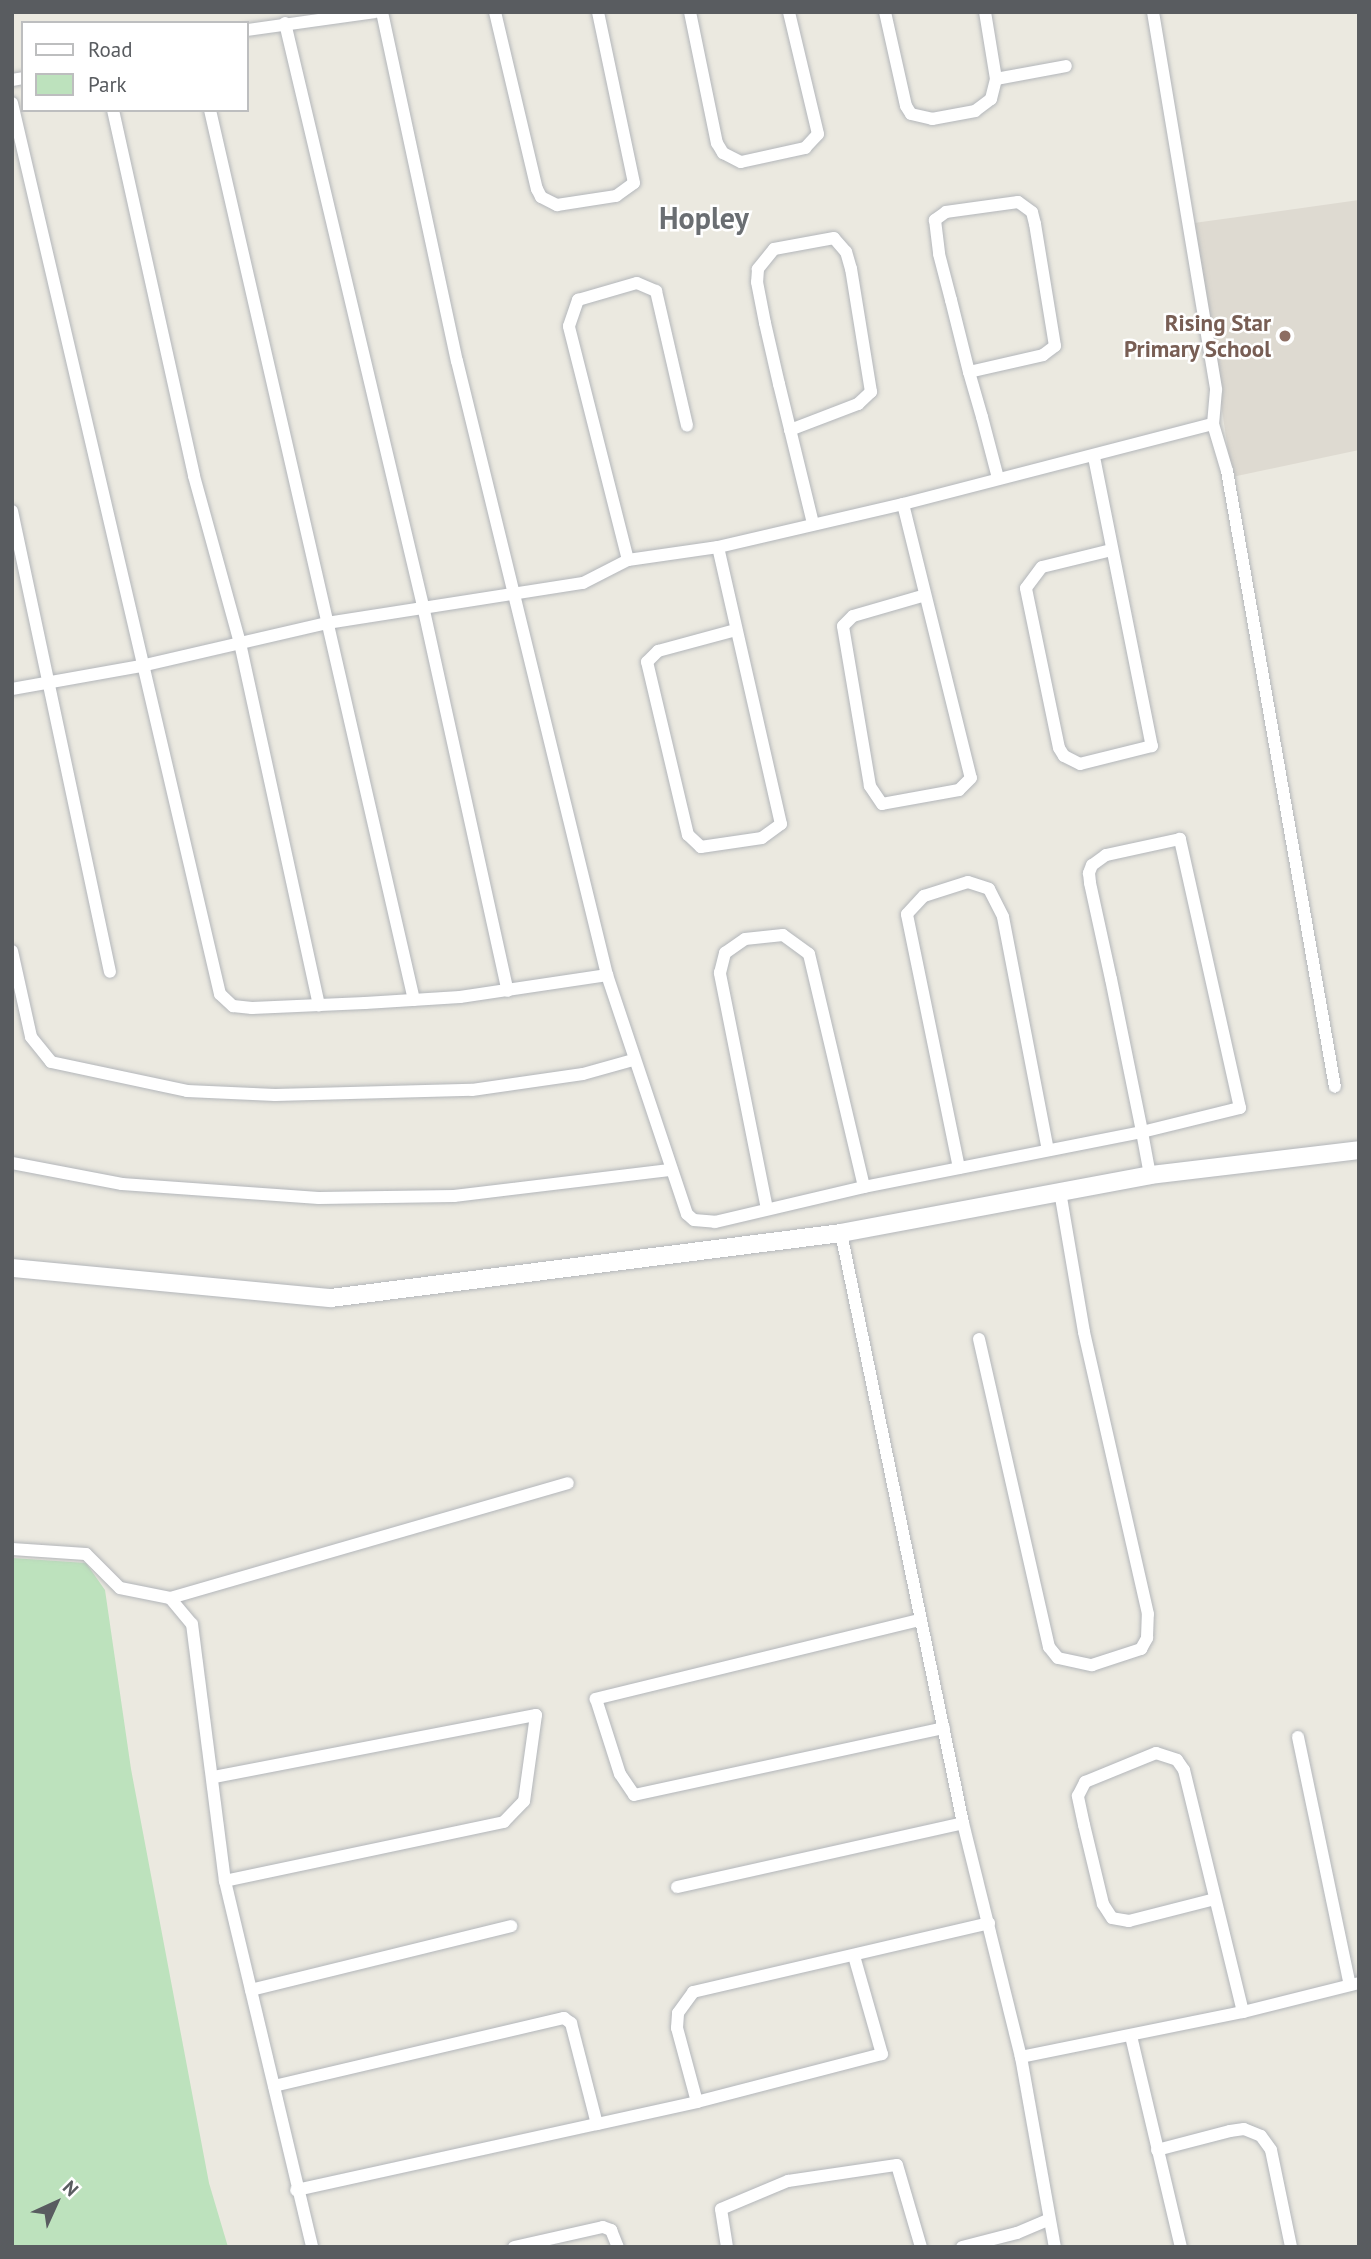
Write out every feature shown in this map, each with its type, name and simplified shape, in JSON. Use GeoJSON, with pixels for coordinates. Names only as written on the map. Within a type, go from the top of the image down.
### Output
{"type":"FeatureCollection","features":[{"type":"Feature","properties":{"kind":"main road"},"geometry":{"type":"LineString","coordinates":[[12,1268],[331,1298],[841,1233],[1150,1175],[1359,1150]]}},
{"type":"Feature","properties":{"kind":"street"},"geometry":{"type":"LineString","coordinates":[[248,30],[375,12]]}},
{"type":"Feature","properties":{"kind":"street"},"geometry":{"type":"LineString","coordinates":[[382,12],[457,361],[517,597],[607,975],[681,1204],[694,1220],[715,1222],[864,1187],[1142,1132],[1240,1108],[1180,839],[1106,855],[1092,865],[1089,873],[1142,1132],[1150,1175]]}},
{"type":"Feature","properties":{"kind":"street"},"geometry":{"type":"LineString","coordinates":[[495,12],[537,189],[541,197],[557,205],[616,196],[634,183],[598,12]]}},
{"type":"Feature","properties":{"kind":"street"},"geometry":{"type":"LineString","coordinates":[[690,12],[717,143],[723,153],[741,162],[805,148],[818,134],[789,12]]}},
{"type":"Feature","properties":{"kind":"street"},"geometry":{"type":"LineString","coordinates":[[885,12],[903,95],[911,114],[932,119],[975,111],[991,99],[996,79],[985,12]]}},
{"type":"Feature","properties":{"kind":"street"},"geometry":{"type":"LineString","coordinates":[[1153,12],[1216,390],[1213,424],[1227,471],[1335,1087]]}},
{"type":"Feature","properties":{"kind":"street"},"geometry":{"type":"LineString","coordinates":[[285,23],[423,606],[508,991]]}},
{"type":"Feature","properties":{"kind":"street"},"geometry":{"type":"LineString","coordinates":[[996,79],[1066,66]]}},
{"type":"Feature","properties":{"kind":"street"},"geometry":{"type":"LineString","coordinates":[[12,103],[141,666],[220,995],[233,1006],[252,1008],[319,1005],[508,991],[607,975]]}},
{"type":"Feature","properties":{"kind":"street"},"geometry":{"type":"LineString","coordinates":[[113,112],[194,475],[240,643],[319,1005]]}},
{"type":"Feature","properties":{"kind":"street"},"geometry":{"type":"LineString","coordinates":[[210,112],[414,1000]]}},
{"type":"Feature","properties":{"kind":"street"},"geometry":{"type":"LineString","coordinates":[[969,372],[1044,355],[1055,346],[1032,212],[1018,202],[946,212],[935,220],[939,254],[969,372],[998,478]]}},
{"type":"Feature","properties":{"kind":"street"},"geometry":{"type":"LineString","coordinates":[[790,430],[858,404],[871,392],[851,269],[846,252],[834,238],[786,244],[774,249],[758,269],[759,296],[790,430],[813,523]]}},
{"type":"Feature","properties":{"kind":"street"},"geometry":{"type":"LineString","coordinates":[[628,560],[569,326],[578,300],[637,283],[656,291],[687,425]]}},
{"type":"Feature","properties":{"kind":"street"},"geometry":{"type":"LineString","coordinates":[[12,689],[141,666],[327,623],[423,606],[517,597],[583,583],[628,560],[718,547],[1094,457],[1213,424]]}},
{"type":"Feature","properties":{"kind":"street"},"geometry":{"type":"LineString","coordinates":[[1094,457],[1152,746],[1080,764],[1072,762],[1059,748],[1026,588],[1042,567],[1112,550]]}},
{"type":"Feature","properties":{"kind":"street"},"geometry":{"type":"LineString","coordinates":[[902,504],[922,596],[971,778],[959,790],[882,804],[870,786],[842,626],[853,616],[922,596]]}},
{"type":"Feature","properties":{"kind":"street"},"geometry":{"type":"LineString","coordinates":[[12,511],[52,682],[110,972]]}},
{"type":"Feature","properties":{"kind":"street"},"geometry":{"type":"LineString","coordinates":[[718,547],[781,824],[762,838],[701,847],[688,835],[647,662],[658,650],[736,631]]}},
{"type":"Feature","properties":{"kind":"street"},"geometry":{"type":"LineString","coordinates":[[959,1168],[907,914],[924,896],[968,882],[989,889],[1003,917],[1048,1150]]}},
{"type":"Feature","properties":{"kind":"street"},"geometry":{"type":"LineString","coordinates":[[767,1209],[720,973],[725,953],[745,939],[783,935],[809,954],[864,1187]]}},
{"type":"Feature","properties":{"kind":"street"},"geometry":{"type":"LineString","coordinates":[[12,951],[31,1037],[51,1062],[187,1091],[275,1095],[472,1090],[583,1074],[633,1060]]}},
{"type":"Feature","properties":{"kind":"street"},"geometry":{"type":"LineString","coordinates":[[12,1163],[122,1184],[332,1199],[454,1196],[669,1170]]}},
{"type":"Feature","properties":{"kind":"street"},"geometry":{"type":"LineString","coordinates":[[979,1339],[1049,1647],[1058,1658],[1092,1665],[1142,1649],[1147,1638],[1147,1614],[1084,1332],[1060,1192]]}},
{"type":"Feature","properties":{"kind":"street"},"geometry":{"type":"LineString","coordinates":[[841,1233],[963,1823],[1021,2057],[1048,2220],[1055,2247]]}},
{"type":"Feature","properties":{"kind":"street"},"geometry":{"type":"LineString","coordinates":[[12,1549],[86,1554],[120,1588],[170,1598],[568,1483]]}},
{"type":"Feature","properties":{"kind":"street"},"geometry":{"type":"LineString","coordinates":[[170,1598],[184,1610],[196,1635],[225,1881],[296,2190],[312,2247]]}},
{"type":"Feature","properties":{"kind":"street"},"geometry":{"type":"LineString","coordinates":[[919,1620],[596,1699],[620,1774],[635,1795],[944,1728]]}},
{"type":"Feature","properties":{"kind":"street"},"geometry":{"type":"LineString","coordinates":[[214,1777],[536,1715],[524,1801],[504,1822],[225,1881]]}},
{"type":"Feature","properties":{"kind":"street"},"geometry":{"type":"LineString","coordinates":[[1021,2057],[1243,2012],[1354,1984],[1298,1737]]}},
{"type":"Feature","properties":{"kind":"street"},"geometry":{"type":"LineString","coordinates":[[1216,1899],[1129,1921],[1112,1918],[1103,1904],[1078,1796],[1084,1782],[1156,1753],[1177,1760],[1189,1786],[1216,1899],[1243,2012]]}},
{"type":"Feature","properties":{"kind":"street"},"geometry":{"type":"LineString","coordinates":[[677,1887],[963,1823]]}},
{"type":"Feature","properties":{"kind":"street"},"geometry":{"type":"LineString","coordinates":[[697,2102],[677,2028],[678,2013],[693,1992],[989,1923]]}},
{"type":"Feature","properties":{"kind":"street"},"geometry":{"type":"LineString","coordinates":[[251,1990],[511,1926]]}},
{"type":"Feature","properties":{"kind":"street"},"geometry":{"type":"LineString","coordinates":[[296,2190],[697,2102],[882,2054],[854,1956]]}},
{"type":"Feature","properties":{"kind":"street"},"geometry":{"type":"LineString","coordinates":[[274,2086],[564,2018],[571,2024],[597,2124]]}},
{"type":"Feature","properties":{"kind":"street"},"geometry":{"type":"LineString","coordinates":[[1130,2036],[1181,2247]]}},
{"type":"Feature","properties":{"kind":"street"},"geometry":{"type":"LineString","coordinates":[[1157,2150],[1244,2129],[1261,2136],[1271,2150],[1291,2247]]}},
{"type":"Feature","properties":{"kind":"street"},"geometry":{"type":"LineString","coordinates":[[727,2247],[721,2209],[788,2181],[897,2165],[921,2247]]}},
{"type":"Feature","properties":{"kind":"street"},"geometry":{"type":"LineString","coordinates":[[962,2247],[1017,2233],[1048,2220]]}},
{"type":"Feature","properties":{"kind":"street"},"geometry":{"type":"LineString","coordinates":[[514,2247],[603,2227],[611,2230],[618,2247]]}},
{"type":"Feature","properties":{"kind":"shaded area","name":"Rising Star Primary School"},"geometry":{"type":"Polygon","coordinates":[[[1359,200],[1359,450],[1232,477],[1194,223],[1359,200]]]}},
{"type":"Feature","properties":{"kind":"green space"},"geometry":{"type":"Polygon","coordinates":[[[12,1558],[86,1563],[105,1590],[131,1769],[209,2183],[228,2247],[12,2247],[12,1558]]]}},
{"type":"Feature","properties":{"kind":"place","name":"Rising Star Primary School"},"geometry":{"type":"Point","coordinates":[1285,336]}},
{"type":"Feature","properties":{"kind":"district","name":"Hopley"},"geometry":{"type":"Point","coordinates":[704,218]}}]}
